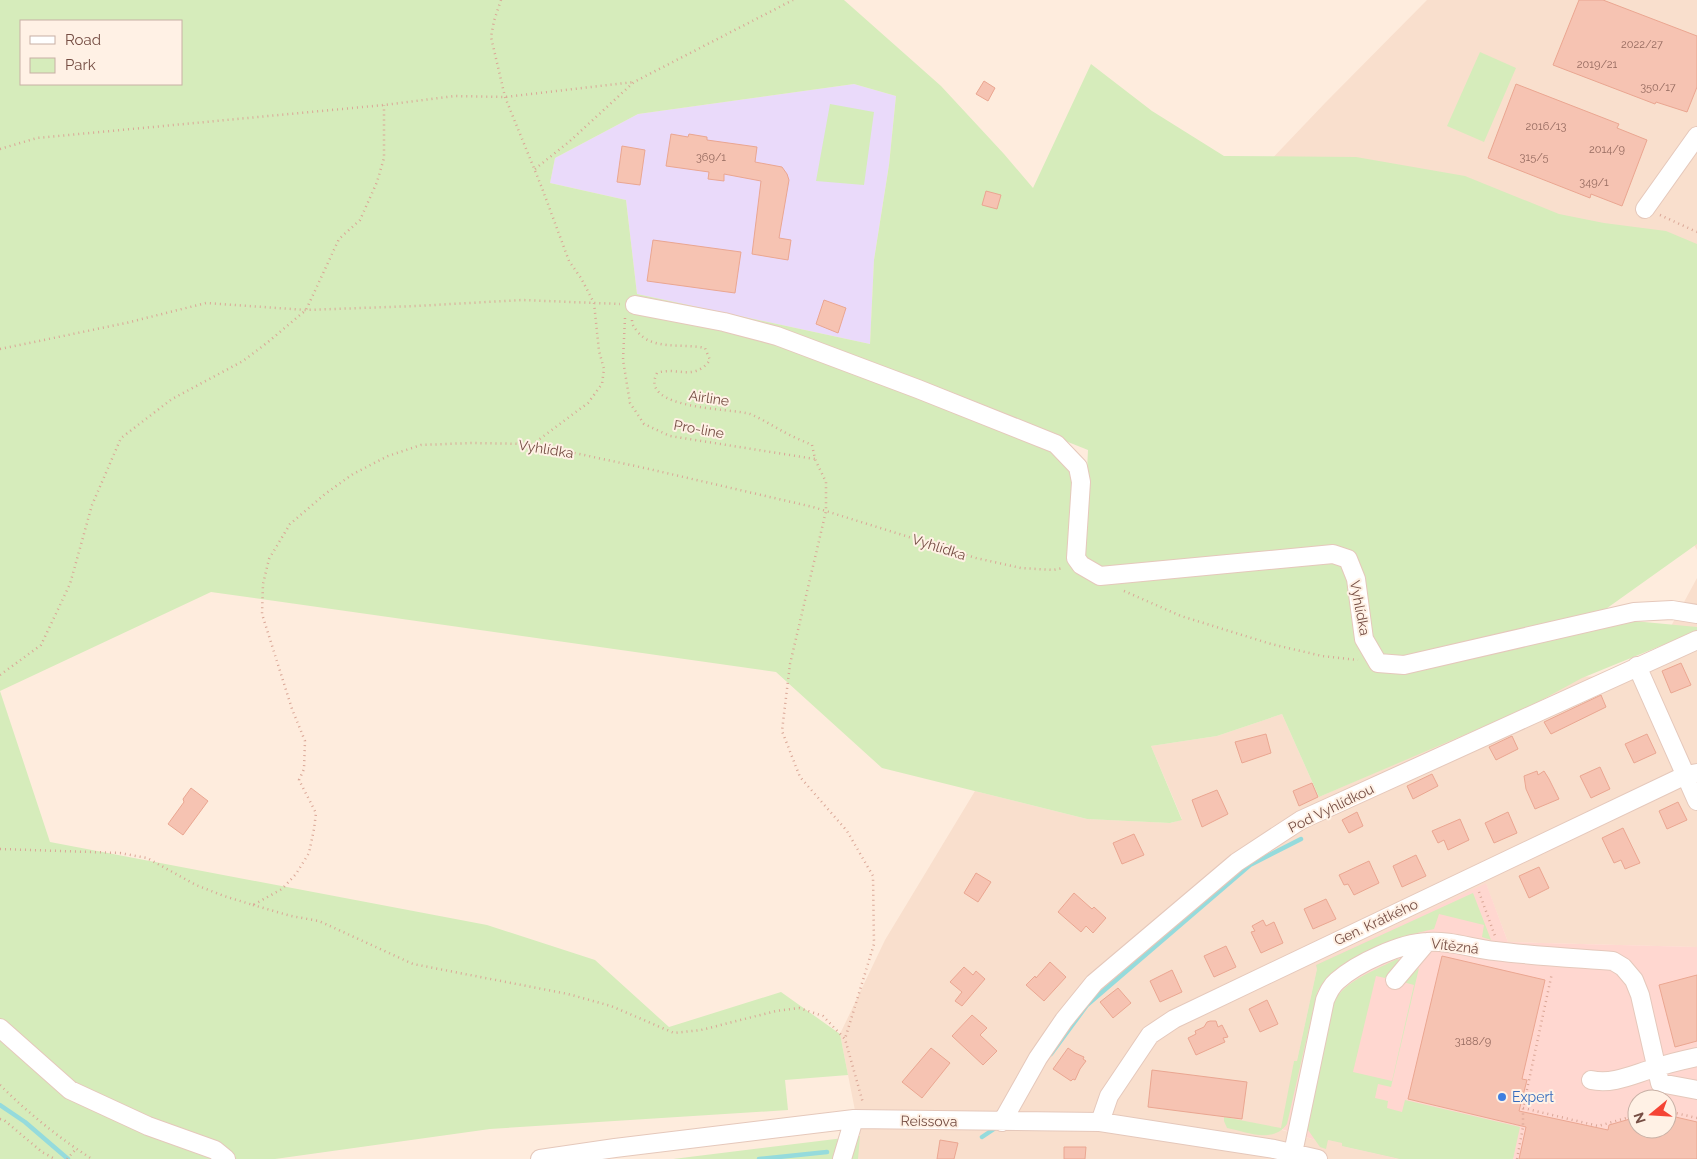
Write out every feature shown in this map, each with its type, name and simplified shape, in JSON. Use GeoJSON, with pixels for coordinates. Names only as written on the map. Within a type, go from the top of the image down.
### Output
{"type":"FeatureCollection","features":[{"type":"Feature","properties":{"kind":"street"},"geometry":{"type":"LineString","coordinates":[[1644,210],[1697,136]]}},
{"type":"Feature","properties":{"kind":"street"},"geometry":{"type":"LineString","coordinates":[[630,305],[724,322],[777,336],[918,388],[1056,444],[1078,467],[1081,482],[1076,558],[1082,565]]}},
{"type":"Feature","properties":{"kind":"street","name":"Vyhlídka"},"geometry":{"type":"LineString","coordinates":[[1082,565],[1100,576],[1333,554],[1348,559],[1356,580],[1364,638],[1378,663]]}},
{"type":"Feature","properties":{"kind":"street"},"geometry":{"type":"LineString","coordinates":[[1378,663],[1404,665],[1634,612],[1672,610],[1697,614]]}},
{"type":"Feature","properties":{"kind":"street","name":"Pod Vyhlídkou"},"geometry":{"type":"LineString","coordinates":[[1002,1122],[1038,1058],[1064,1020],[1094,983],[1237,862],[1301,820],[1697,640]]}},
{"type":"Feature","properties":{"kind":"street"},"geometry":{"type":"LineString","coordinates":[[1637,666],[1692,774],[1697,801]]}},
{"type":"Feature","properties":{"kind":"street","name":"Gen. Krátkého"},"geometry":{"type":"LineString","coordinates":[[1100,1122],[1109,1096],[1150,1035],[1174,1019],[1692,774]]}},
{"type":"Feature","properties":{"kind":"street"},"geometry":{"type":"LineString","coordinates":[[1394,980],[1427,942]]}},
{"type":"Feature","properties":{"kind":"street","name":"Vítězná"},"geometry":{"type":"LineString","coordinates":[[1293,1153],[1325,1000],[1330,990],[1338,980],[1351,971],[1390,950],[1427,942],[1445,942],[1501,952],[1613,961],[1623,967],[1634,980],[1640,995],[1660,1083],[1697,1090]]}},
{"type":"Feature","properties":{"kind":"street"},"geometry":{"type":"LineString","coordinates":[[0,1028],[70,1090],[148,1126],[215,1150],[226,1159]]}},
{"type":"Feature","properties":{"kind":"street"},"geometry":{"type":"LineString","coordinates":[[1591,1080],[1603,1082],[1617,1080],[1656,1067],[1697,1057]]}},
{"type":"Feature","properties":{"kind":"street"},"geometry":{"type":"LineString","coordinates":[[842,1159],[861,1119]]}},
{"type":"Feature","properties":{"kind":"street","name":"Reissova"},"geometry":{"type":"LineString","coordinates":[[540,1159],[615,1148],[861,1119],[1100,1122],[1274,1149],[1318,1159]]}},
{"type":"Feature","properties":{"kind":"path"},"geometry":{"type":"LineString","coordinates":[[500,0],[491,37],[505,97],[535,169],[569,260],[594,303],[599,351],[604,369],[602,384],[588,404],[534,444]]}},
{"type":"Feature","properties":{"kind":"path"},"geometry":{"type":"LineString","coordinates":[[535,169],[570,141],[634,82],[793,0]]}},
{"type":"Feature","properties":{"kind":"path"},"geometry":{"type":"LineString","coordinates":[[0,149],[37,138],[384,105],[455,96],[505,97],[634,82]]}},
{"type":"Feature","properties":{"kind":"path"},"geometry":{"type":"LineString","coordinates":[[0,675],[41,646],[70,584],[92,505],[121,438],[172,399],[244,361],[306,310],[339,239],[360,220],[377,182],[384,158],[384,105]]}},
{"type":"Feature","properties":{"kind":"path"},"geometry":{"type":"LineString","coordinates":[[1644,210],[1665,217],[1697,232]]}},
{"type":"Feature","properties":{"kind":"path"},"geometry":{"type":"LineString","coordinates":[[0,349],[126,323],[206,303],[306,310],[522,300],[630,305]]}},
{"type":"Feature","properties":{"kind":"path","name":"Pro-line"},"geometry":{"type":"LineString","coordinates":[[630,305],[623,360],[630,403],[644,424],[670,436],[815,459]]}},
{"type":"Feature","properties":{"kind":"path","name":"Airline"},"geometry":{"type":"LineString","coordinates":[[630,305],[632,324],[643,338],[654,343],[706,348],[710,360],[704,368],[692,373],[678,373],[667,370],[657,373],[654,378],[655,386],[663,396],[683,405],[748,414],[756,417],[812,445],[815,459]]}},
{"type":"Feature","properties":{"kind":"path","name":"Vyhlídka"},"geometry":{"type":"LineString","coordinates":[[254,905],[282,889],[296,874],[308,852],[316,813],[299,780],[304,769],[305,741],[292,709],[262,614],[263,584],[269,558],[290,524],[353,474],[388,456],[421,445],[471,443],[534,444],[826,510],[976,558],[1021,568],[1053,570],[1082,565]]}},
{"type":"Feature","properties":{"kind":"path"},"geometry":{"type":"LineString","coordinates":[[815,459],[826,482],[826,510],[790,664],[782,731],[800,777],[847,831],[873,876],[874,944],[845,1038],[861,1119]]}},
{"type":"Feature","properties":{"kind":"path"},"geometry":{"type":"LineString","coordinates":[[1123,590],[1181,616],[1271,644],[1322,656],[1378,663]]}},
{"type":"Feature","properties":{"kind":"path"},"geometry":{"type":"LineString","coordinates":[[0,848],[120,853],[147,858],[196,885],[224,896],[291,916],[319,921],[413,964],[568,994],[611,1006],[674,1033],[701,1030],[776,1011],[799,1008],[824,1016],[845,1038]]}},
{"type":"Feature","properties":{"kind":"path"},"geometry":{"type":"LineString","coordinates":[[1473,876],[1501,952]]}},
{"type":"Feature","properties":{"kind":"path"},"geometry":{"type":"LineString","coordinates":[[1516,1159],[1523,1127],[1523,1108],[1552,973]]}},
{"type":"Feature","properties":{"kind":"path"},"geometry":{"type":"LineString","coordinates":[[0,1085],[24,1109],[92,1159]]}},
{"type":"Feature","properties":{"kind":"path"},"geometry":{"type":"LineString","coordinates":[[1523,1108],[1598,1126],[1627,1117]]}},
{"type":"Feature","properties":{"kind":"path"},"geometry":{"type":"LineString","coordinates":[[1677,1113],[1697,1118]]}},
{"type":"Feature","properties":{"kind":"path"},"geometry":{"type":"LineString","coordinates":[[0,1119],[4,1120],[42,1152],[55,1159]]}},
{"type":"Feature","properties":{"kind":"path"},"geometry":{"type":"LineString","coordinates":[[67,1159],[76,1149]]}},
{"type":"Feature","properties":{"kind":"shaded area"},"geometry":{"type":"Polygon","coordinates":[[[1427,0],[1697,0],[1697,550],[1653,471],[1262,169],[1427,0]]]}},
{"type":"Feature","properties":{"kind":"shaded area"},"geometry":{"type":"Polygon","coordinates":[[[854,84],[896,96],[889,165],[874,260],[870,344],[637,294],[626,200],[550,183],[555,158],[638,114],[854,84]]]}},
{"type":"Feature","properties":{"kind":"shaded area"},"geometry":{"type":"Polygon","coordinates":[[[1697,578],[1697,947],[1508,942],[1486,884],[1317,969],[1297,1061],[1294,1061],[1282,1130],[1327,1143],[1328,1140],[1343,1143],[1342,1146],[1399,1159],[855,1159],[860,1136],[840,1034],[885,940],[975,791],[1087,819],[1171,823],[1182,819],[1151,746],[1217,736],[1282,714],[1319,797],[1477,728],[1534,675],[1643,678],[1697,578]]]}},
{"type":"Feature","properties":{"kind":"shaded area"},"geometry":{"type":"Polygon","coordinates":[[[1486,883],[1508,942],[1697,947],[1697,1159],[1399,1159],[1342,1146],[1342,1143],[1328,1140],[1328,1143],[1315,1140],[1281,1129],[1294,1061],[1297,1061],[1317,969],[1315,965],[1486,883]]]}},
{"type":"Feature","properties":{"kind":"green space"},"geometry":{"type":"Polygon","coordinates":[[[0,0],[844,0],[941,86],[1033,188],[1091,64],[1152,111],[1224,156],[1356,157],[1465,176],[1559,214],[1604,223],[1666,231],[1697,244],[1697,544],[1596,616],[1697,627],[1697,631],[1582,678],[1527,708],[1319,797],[1282,714],[1217,736],[1151,746],[1182,820],[1170,823],[1087,819],[882,768],[776,672],[211,592],[0,691],[0,0]],[[854,84],[638,114],[555,158],[550,183],[626,200],[637,294],[870,344],[874,260],[889,165],[896,96],[854,84]],[[998,414],[1068,457],[1084,532],[1088,450],[998,414]]]}},
{"type":"Feature","properties":{"kind":"green space"},"geometry":{"type":"Polygon","coordinates":[[[1480,52],[1516,68],[1484,142],[1447,126],[1480,52]]]}},
{"type":"Feature","properties":{"kind":"green space"},"geometry":{"type":"Polygon","coordinates":[[[830,104],[874,112],[864,185],[816,181],[830,104]]]}},
{"type":"Feature","properties":{"kind":"green space"},"geometry":{"type":"Polygon","coordinates":[[[0,691],[50,842],[487,925],[595,960],[669,1027],[781,992],[840,1034],[848,1075],[785,1080],[788,1110],[490,1129],[275,1159],[0,1159],[0,691]]]}},
{"type":"Feature","properties":{"kind":"green space"},"geometry":{"type":"Polygon","coordinates":[[[1473,893],[1491,940],[1482,937],[1484,925],[1439,914],[1434,929],[1386,943],[1368,951],[1337,970],[1325,981],[1317,993],[1287,1124],[1275,1134],[1267,1135],[1251,1134],[1227,1128],[1224,1117],[1281,1128],[1294,1061],[1297,1061],[1317,969],[1316,965],[1473,893]]]}},
{"type":"Feature","properties":{"kind":"green space"},"geometry":{"type":"Polygon","coordinates":[[[1397,959],[1400,960],[1400,963],[1385,978],[1376,976],[1353,1072],[1392,1081],[1414,985],[1403,982],[1419,968],[1391,1087],[1378,1084],[1375,1098],[1388,1101],[1387,1108],[1402,1112],[1405,1100],[1520,1127],[1513,1159],[1400,1159],[1342,1146],[1342,1143],[1328,1140],[1326,1149],[1320,1147],[1308,1130],[1307,1123],[1334,1002],[1339,994],[1353,982],[1397,959]]]}},
{"type":"Feature","properties":{"kind":"green space"},"geometry":{"type":"Polygon","coordinates":[[[860,1136],[858,1159],[673,1159],[860,1136]]]}},
{"type":"Feature","properties":{"kind":"building"},"geometry":{"type":"Polygon","coordinates":[[[1579,0],[1603,0],[1697,36],[1697,87],[1687,112],[1656,102],[1655,104],[1553,65],[1579,0]]]}},
{"type":"Feature","properties":{"kind":"building"},"geometry":{"type":"Polygon","coordinates":[[[984,81],[995,88],[988,101],[976,94],[984,81]]]}},
{"type":"Feature","properties":{"kind":"building"},"geometry":{"type":"Polygon","coordinates":[[[1516,84],[1619,124],[1617,128],[1647,140],[1622,206],[1591,194],[1590,198],[1488,158],[1516,84]]]}},
{"type":"Feature","properties":{"kind":"building"},"geometry":{"type":"Polygon","coordinates":[[[671,134],[688,137],[689,134],[707,137],[707,140],[757,147],[755,162],[782,167],[789,180],[779,238],[791,240],[788,260],[752,254],[761,181],[724,174],[724,181],[708,179],[709,172],[666,166],[671,134]]]}},
{"type":"Feature","properties":{"kind":"building"},"geometry":{"type":"Polygon","coordinates":[[[622,146],[645,150],[640,185],[617,182],[622,146]]]}},
{"type":"Feature","properties":{"kind":"building"},"geometry":{"type":"Polygon","coordinates":[[[986,191],[1001,195],[997,209],[982,205],[986,191]]]}},
{"type":"Feature","properties":{"kind":"building"},"geometry":{"type":"Polygon","coordinates":[[[653,240],[741,252],[735,293],[647,281],[653,240]]]}},
{"type":"Feature","properties":{"kind":"building"},"geometry":{"type":"Polygon","coordinates":[[[824,300],[846,308],[838,333],[816,324],[824,300]]]}},
{"type":"Feature","properties":{"kind":"building"},"geometry":{"type":"Polygon","coordinates":[[[1681,663],[1691,685],[1671,693],[1662,671],[1681,663]]]}},
{"type":"Feature","properties":{"kind":"building"},"geometry":{"type":"Polygon","coordinates":[[[1601,695],[1606,707],[1551,734],[1544,722],[1601,695]]]}},
{"type":"Feature","properties":{"kind":"building"},"geometry":{"type":"Polygon","coordinates":[[[1266,734],[1271,753],[1242,763],[1235,742],[1266,734]]]}},
{"type":"Feature","properties":{"kind":"building"},"geometry":{"type":"Polygon","coordinates":[[[1647,734],[1656,753],[1634,763],[1625,744],[1647,734]]]}},
{"type":"Feature","properties":{"kind":"building"},"geometry":{"type":"Polygon","coordinates":[[[1512,736],[1518,749],[1496,760],[1489,747],[1512,736]]]}},
{"type":"Feature","properties":{"kind":"building"},"geometry":{"type":"Polygon","coordinates":[[[1600,767],[1610,789],[1591,798],[1580,776],[1600,767]]]}},
{"type":"Feature","properties":{"kind":"building"},"geometry":{"type":"Polygon","coordinates":[[[1537,771],[1538,775],[1544,771],[1559,799],[1535,809],[1526,789],[1524,776],[1537,771]]]}},
{"type":"Feature","properties":{"kind":"building"},"geometry":{"type":"Polygon","coordinates":[[[1432,774],[1438,786],[1413,799],[1407,786],[1432,774]]]}},
{"type":"Feature","properties":{"kind":"building"},"geometry":{"type":"Polygon","coordinates":[[[1312,783],[1318,797],[1299,806],[1293,791],[1312,783]]]}},
{"type":"Feature","properties":{"kind":"building"},"geometry":{"type":"Polygon","coordinates":[[[191,788],[208,801],[183,835],[168,824],[184,802],[183,799],[191,788]]]}},
{"type":"Feature","properties":{"kind":"building"},"geometry":{"type":"Polygon","coordinates":[[[1217,790],[1228,814],[1202,827],[1192,800],[1217,790]]]}},
{"type":"Feature","properties":{"kind":"building"},"geometry":{"type":"Polygon","coordinates":[[[1678,802],[1687,820],[1667,829],[1659,811],[1678,802]]]}},
{"type":"Feature","properties":{"kind":"building"},"geometry":{"type":"Polygon","coordinates":[[[1357,812],[1363,826],[1349,833],[1342,820],[1357,812]]]}},
{"type":"Feature","properties":{"kind":"building"},"geometry":{"type":"Polygon","coordinates":[[[1508,812],[1517,833],[1494,843],[1485,823],[1508,812]]]}},
{"type":"Feature","properties":{"kind":"building"},"geometry":{"type":"Polygon","coordinates":[[[1460,819],[1469,840],[1448,850],[1444,840],[1438,843],[1432,831],[1460,819]]]}},
{"type":"Feature","properties":{"kind":"building"},"geometry":{"type":"Polygon","coordinates":[[[1623,828],[1640,863],[1625,869],[1621,860],[1614,863],[1602,838],[1623,828]]]}},
{"type":"Feature","properties":{"kind":"building"},"geometry":{"type":"Polygon","coordinates":[[[1134,834],[1144,855],[1122,864],[1113,843],[1134,834]]]}},
{"type":"Feature","properties":{"kind":"building"},"geometry":{"type":"Polygon","coordinates":[[[1416,855],[1426,876],[1402,887],[1393,866],[1416,855]]]}},
{"type":"Feature","properties":{"kind":"building"},"geometry":{"type":"Polygon","coordinates":[[[1369,861],[1379,883],[1354,895],[1348,884],[1344,885],[1339,875],[1369,861]]]}},
{"type":"Feature","properties":{"kind":"building"},"geometry":{"type":"Polygon","coordinates":[[[1539,867],[1549,888],[1529,898],[1519,876],[1539,867]]]}},
{"type":"Feature","properties":{"kind":"building"},"geometry":{"type":"Polygon","coordinates":[[[976,873],[991,882],[978,902],[964,893],[976,873]]]}},
{"type":"Feature","properties":{"kind":"building"},"geometry":{"type":"Polygon","coordinates":[[[1074,893],[1092,909],[1094,907],[1106,918],[1093,933],[1086,926],[1081,932],[1058,912],[1074,893]]]}},
{"type":"Feature","properties":{"kind":"building"},"geometry":{"type":"Polygon","coordinates":[[[1326,899],[1336,919],[1313,929],[1304,909],[1326,899]]]}},
{"type":"Feature","properties":{"kind":"building"},"geometry":{"type":"Polygon","coordinates":[[[1263,920],[1266,926],[1274,922],[1283,943],[1261,953],[1251,932],[1255,931],[1252,926],[1263,920]]]}},
{"type":"Feature","properties":{"kind":"building"},"geometry":{"type":"Polygon","coordinates":[[[1226,946],[1236,967],[1214,977],[1204,956],[1226,946]]]}},
{"type":"Feature","properties":{"kind":"building"},"geometry":{"type":"Polygon","coordinates":[[[1442,956],[1545,980],[1522,1079],[1527,1080],[1519,1111],[1608,1130],[1609,1125],[1627,1120],[1627,1139],[1677,1139],[1677,1117],[1697,1122],[1697,1159],[1519,1159],[1526,1127],[1408,1099],[1442,956]]]}},
{"type":"Feature","properties":{"kind":"building"},"geometry":{"type":"Polygon","coordinates":[[[1050,962],[1066,977],[1044,1001],[1026,985],[1035,976],[1036,978],[1050,962]]]}},
{"type":"Feature","properties":{"kind":"building"},"geometry":{"type":"Polygon","coordinates":[[[964,967],[973,975],[976,971],[985,979],[962,1006],[955,1001],[962,992],[950,982],[964,967]]]}},
{"type":"Feature","properties":{"kind":"building"},"geometry":{"type":"Polygon","coordinates":[[[1172,970],[1182,992],[1160,1002],[1150,981],[1172,970]]]}},
{"type":"Feature","properties":{"kind":"building"},"geometry":{"type":"Polygon","coordinates":[[[1697,975],[1697,1041],[1675,1047],[1659,985],[1697,975]]]}},
{"type":"Feature","properties":{"kind":"building"},"geometry":{"type":"Polygon","coordinates":[[[1118,988],[1131,1003],[1113,1018],[1100,1002],[1118,988]]]}},
{"type":"Feature","properties":{"kind":"building"},"geometry":{"type":"Polygon","coordinates":[[[1267,1000],[1278,1024],[1260,1032],[1249,1009],[1267,1000]]]}},
{"type":"Feature","properties":{"kind":"building"},"geometry":{"type":"Polygon","coordinates":[[[972,1015],[987,1028],[980,1035],[997,1051],[983,1065],[952,1036],[972,1015]]]}},
{"type":"Feature","properties":{"kind":"building"},"geometry":{"type":"Polygon","coordinates":[[[1210,1021],[1216,1021],[1218,1027],[1222,1025],[1228,1037],[1223,1038],[1225,1042],[1196,1055],[1188,1038],[1196,1034],[1195,1031],[1204,1027],[1210,1021]]]}},
{"type":"Feature","properties":{"kind":"building"},"geometry":{"type":"Polygon","coordinates":[[[931,1048],[950,1063],[922,1098],[902,1082],[931,1048]]]}},
{"type":"Feature","properties":{"kind":"building"},"geometry":{"type":"Polygon","coordinates":[[[1068,1048],[1084,1057],[1083,1059],[1086,1061],[1075,1080],[1071,1081],[1053,1069],[1068,1048]]]}},
{"type":"Feature","properties":{"kind":"building"},"geometry":{"type":"Polygon","coordinates":[[[1152,1070],[1247,1082],[1242,1119],[1148,1107],[1152,1070]]]}},
{"type":"Feature","properties":{"kind":"building"},"geometry":{"type":"Polygon","coordinates":[[[940,1140],[958,1143],[954,1159],[937,1159],[940,1140]]]}},
{"type":"Feature","properties":{"kind":"building"},"geometry":{"type":"Polygon","coordinates":[[[1064,1147],[1086,1147],[1085,1159],[1064,1159],[1064,1147]]]}},
{"type":"Feature","properties":{"kind":"waterway"},"geometry":{"type":"LineString","coordinates":[[1051,1054],[1087,1005],[1250,865],[1301,839]]}},
{"type":"Feature","properties":{"kind":"waterway"},"geometry":{"type":"LineString","coordinates":[[0,1105],[25,1122],[68,1159]]}},
{"type":"Feature","properties":{"kind":"waterway"},"geometry":{"type":"LineString","coordinates":[[982,1137],[997,1127]]}},
{"type":"Feature","properties":{"kind":"waterway"},"geometry":{"type":"LineString","coordinates":[[759,1159],[827,1152]]}},
{"type":"Feature","properties":{"kind":"place","name":"Expert"},"geometry":{"type":"Point","coordinates":[1502,1097]}}]}
